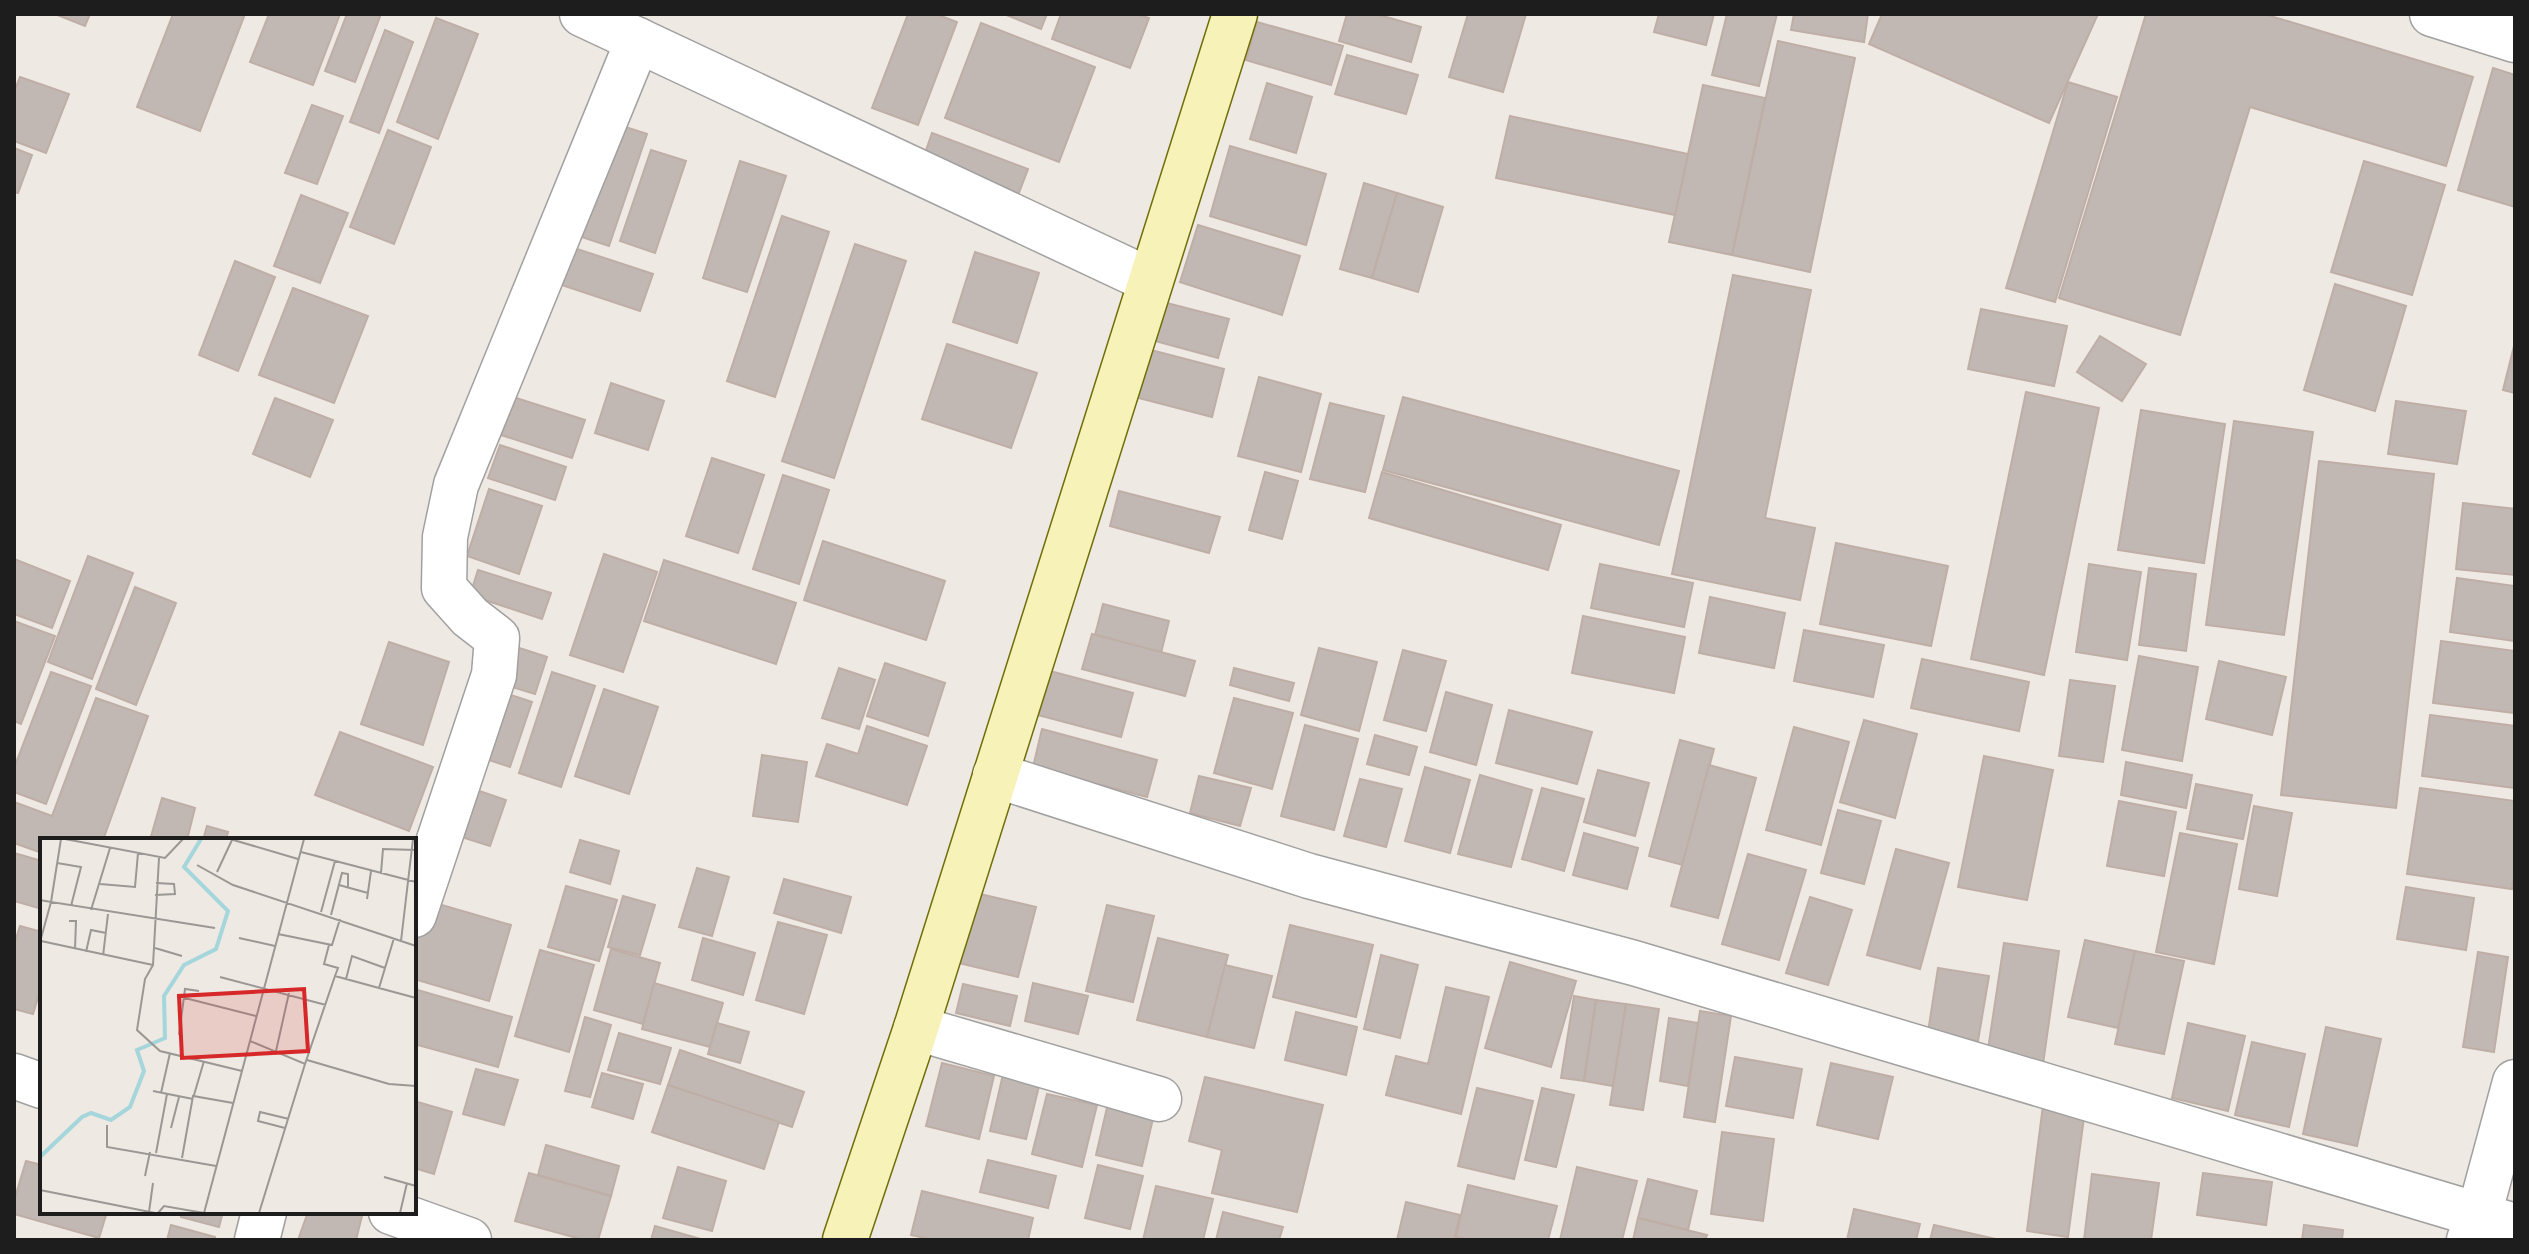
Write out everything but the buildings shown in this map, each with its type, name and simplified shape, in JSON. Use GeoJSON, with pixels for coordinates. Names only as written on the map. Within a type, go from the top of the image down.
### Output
{"type":"FeatureCollection","features":[{"type":"Feature","properties":{"kind":"main road"},"geometry":{"type":"LineString","coordinates":[[845,1240],[916,1028],[1235,14]]}},
{"type":"Feature","properties":{"kind":"street"},"geometry":{"type":"LineString","coordinates":[[582,14],[1149,280]]}},
{"type":"Feature","properties":{"kind":"street"},"geometry":{"type":"LineString","coordinates":[[2432,14],[2515,40]]}},
{"type":"Feature","properties":{"kind":"street"},"geometry":{"type":"LineString","coordinates":[[416,909],[494,675],[497,638],[470,617],[444,588],[445,537],[456,485],[638,40]]}},
{"type":"Feature","properties":{"kind":"street"},"geometry":{"type":"LineString","coordinates":[[995,775],[1309,876],[1634,963],[2488,1227],[2515,1082]]}},
{"type":"Feature","properties":{"kind":"street"},"geometry":{"type":"LineString","coordinates":[[916,1028],[1159,1099]]}},
{"type":"Feature","properties":{"kind":"street"},"geometry":{"type":"LineString","coordinates":[[14,1076],[40,1085]]}},
{"type":"Feature","properties":{"kind":"street"},"geometry":{"type":"LineString","coordinates":[[257,1240],[264,1214]]}},
{"type":"Feature","properties":{"kind":"street"},"geometry":{"type":"LineString","coordinates":[[397,1214],[469,1240]]}}]}
